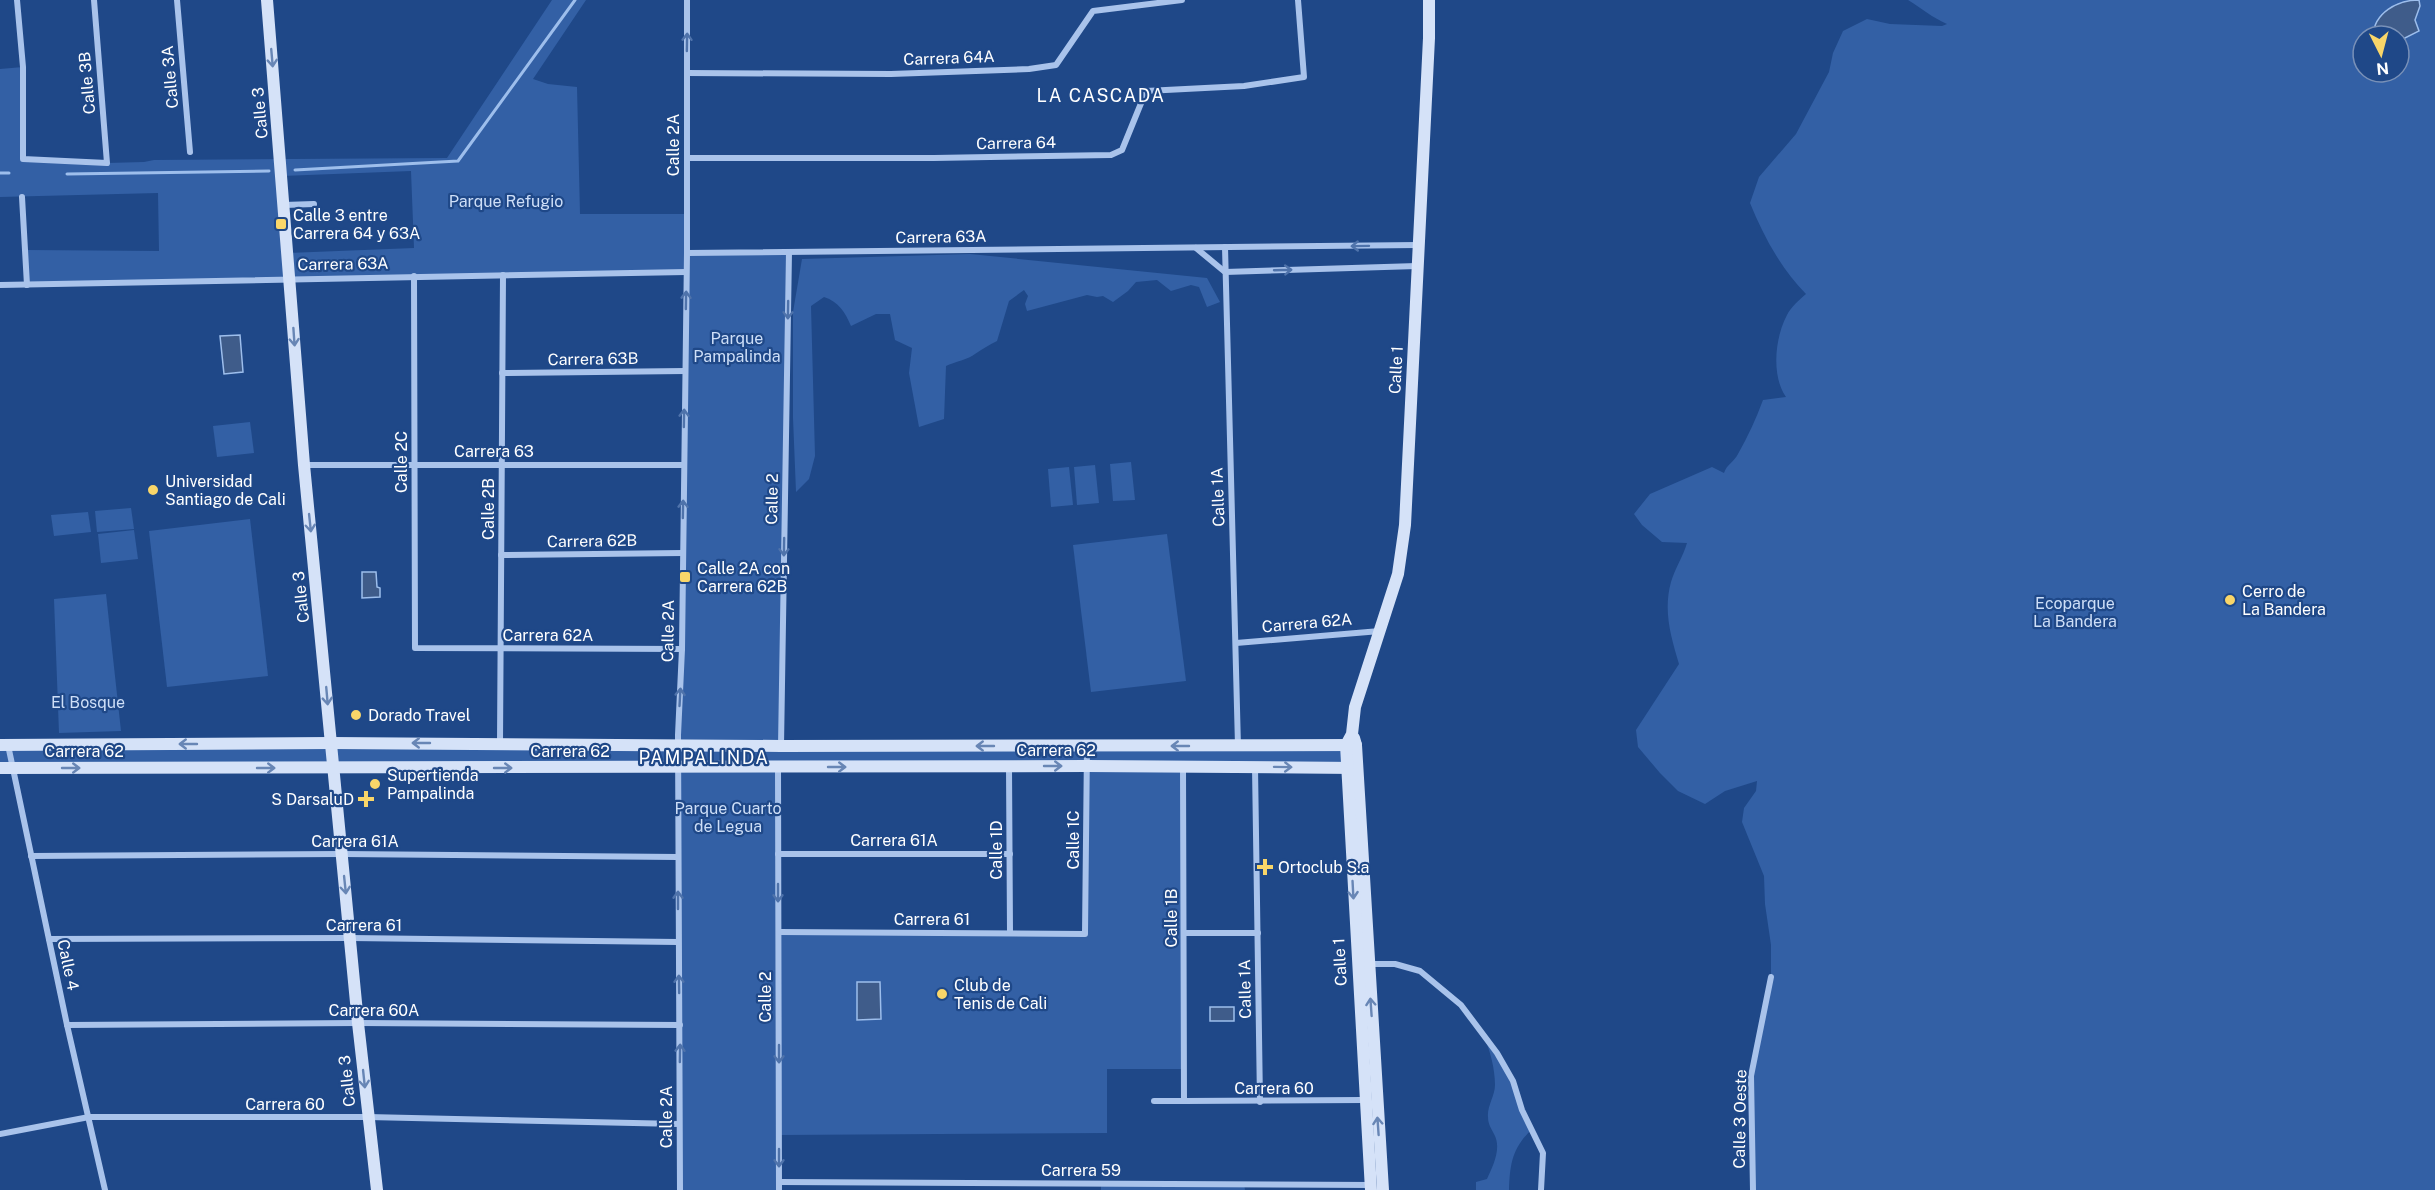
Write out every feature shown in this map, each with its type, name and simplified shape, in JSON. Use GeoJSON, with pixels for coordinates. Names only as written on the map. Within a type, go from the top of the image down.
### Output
{"type":"FeatureCollection","features":[{"type":"Feature","properties":{"kind":"street","name":"Calle 3B"},"geometry":{"type":"LineString","coordinates":[[17,0],[23,67],[23,159],[107,163],[93,0]]}},
{"type":"Feature","properties":{"kind":"street","name":"Calle 3A"},"geometry":{"type":"LineString","coordinates":[[177,0],[190,152]]}},
{"type":"Feature","properties":{"kind":"street","name":"Calle 3"},"geometry":{"type":"LineString","coordinates":[[267,0],[304,465],[358,1023],[377,1190]]}},
{"type":"Feature","properties":{"kind":"street","name":"Calle 2A"},"geometry":{"type":"LineString","coordinates":[[680,1190],[678,745],[682,649],[687,253],[687,0]]}},
{"type":"Feature","properties":{"kind":"street","name":"Carrera 64A"},"geometry":{"type":"LineString","coordinates":[[687,73],[891,74],[1029,69],[1056,65],[1093,10],[1182,0]]}},
{"type":"Feature","properties":{"kind":"street","name":"Carrera 64"},"geometry":{"type":"LineString","coordinates":[[687,158],[1111,155],[1122,150],[1146,91],[1244,86],[1304,77],[1298,0]]}},
{"type":"Feature","properties":{"kind":"street","name":"Calle 1"},"geometry":{"type":"LineString","coordinates":[[1377,1187],[1364,1100],[1352,742],[1355,708],[1398,574],[1405,525],[1429,0]]}},
{"type":"Feature","properties":{"kind":"street"},"geometry":{"type":"LineString","coordinates":[[22,197],[27,285]]}},
{"type":"Feature","properties":{"kind":"street"},"geometry":{"type":"LineString","coordinates":[[284,205],[314,204]]}},
{"type":"Feature","properties":{"kind":"street","name":"Carrera 63A"},"geometry":{"type":"LineString","coordinates":[[687,253],[1419,245]]}},
{"type":"Feature","properties":{"kind":"street","name":"Calle 1A"},"geometry":{"type":"LineString","coordinates":[[1225,247],[1238,746]]}},
{"type":"Feature","properties":{"kind":"street"},"geometry":{"type":"LineString","coordinates":[[1195,248],[1225,272],[1417,266]]}},
{"type":"Feature","properties":{"kind":"street","name":"Calle 2"},"geometry":{"type":"LineString","coordinates":[[781,746],[789,252]]}},
{"type":"Feature","properties":{"kind":"street","name":"Carrera 63A"},"geometry":{"type":"LineString","coordinates":[[0,285],[686,272]]}},
{"type":"Feature","properties":{"kind":"street","name":"Calle 2B"},"geometry":{"type":"LineString","coordinates":[[500,743],[502,275]]}},
{"type":"Feature","properties":{"kind":"street","name":"Calle 2C"},"geometry":{"type":"LineString","coordinates":[[414,276],[415,648]]}},
{"type":"Feature","properties":{"kind":"street","name":"Carrera 63B"},"geometry":{"type":"LineString","coordinates":[[502,373],[685,371]]}},
{"type":"Feature","properties":{"kind":"street","name":"Carrera 63"},"geometry":{"type":"LineString","coordinates":[[304,465],[684,465]]}},
{"type":"Feature","properties":{"kind":"street","name":"Carrera 62B"},"geometry":{"type":"LineString","coordinates":[[501,555],[683,553]]}},
{"type":"Feature","properties":{"kind":"street","name":"Carrera 62A"},"geometry":{"type":"LineString","coordinates":[[1236,643],[1381,630]]}},
{"type":"Feature","properties":{"kind":"street","name":"Carrera 62A"},"geometry":{"type":"LineString","coordinates":[[415,648],[682,649]]}},
{"type":"Feature","properties":{"kind":"street","name":"Carrera 62"},"geometry":{"type":"LineString","coordinates":[[4,745],[500,743],[781,746],[1238,746],[1352,742]]}},
{"type":"Feature","properties":{"kind":"street","name":"Calle 4"},"geometry":{"type":"LineString","coordinates":[[4,745],[6,768],[31,856],[105,1190]]}},
{"type":"Feature","properties":{"kind":"street"},"geometry":{"type":"LineString","coordinates":[[899,746],[899,767]]}},
{"type":"Feature","properties":{"kind":"street","name":"Calle 1C"},"geometry":{"type":"LineString","coordinates":[[1085,934],[1087,746]]}},
{"type":"Feature","properties":{"kind":"street","name":"Carrera 62"},"geometry":{"type":"LineString","coordinates":[[6,768],[1087,766],[1352,768]]}},
{"type":"Feature","properties":{"kind":"street","name":"Calle 2"},"geometry":{"type":"LineString","coordinates":[[778,767],[780,1190]]}},
{"type":"Feature","properties":{"kind":"street","name":"Calle 1D"},"geometry":{"type":"LineString","coordinates":[[1010,767],[1010,933]]}},
{"type":"Feature","properties":{"kind":"street","name":"Calle 1B"},"geometry":{"type":"LineString","coordinates":[[1183,767],[1184,1101]]}},
{"type":"Feature","properties":{"kind":"street","name":"Calle 1A"},"geometry":{"type":"LineString","coordinates":[[1255,767],[1260,1102]]}},
{"type":"Feature","properties":{"kind":"street","name":"Calle 1"},"geometry":{"type":"LineString","coordinates":[[1352,768],[1369,964],[1377,1187]]}},
{"type":"Feature","properties":{"kind":"street","name":"Carrera 61A"},"geometry":{"type":"LineString","coordinates":[[31,856],[342,854],[678,857]]}},
{"type":"Feature","properties":{"kind":"street","name":"Carrera 61A"},"geometry":{"type":"LineString","coordinates":[[778,854],[1010,854]]}},
{"type":"Feature","properties":{"kind":"street","name":"Carrera 61"},"geometry":{"type":"LineString","coordinates":[[779,932],[1085,934]]}},
{"type":"Feature","properties":{"kind":"street"},"geometry":{"type":"LineString","coordinates":[[1185,933],[1258,933]]}},
{"type":"Feature","properties":{"kind":"street","name":"Carrera 61"},"geometry":{"type":"LineString","coordinates":[[49,939],[351,938],[678,942]]}},
{"type":"Feature","properties":{"kind":"street"},"geometry":{"type":"LineString","coordinates":[[1369,964],[1395,964],[1420,971],[1461,1005],[1497,1053],[1513,1081],[1521,1110],[1543,1153],[1541,1190]]}},
{"type":"Feature","properties":{"kind":"street","name":"Calle 3 Oeste"},"geometry":{"type":"LineString","coordinates":[[1753,1190],[1751,1076],[1771,977]]}},
{"type":"Feature","properties":{"kind":"street","name":"Carrera 60A"},"geometry":{"type":"LineString","coordinates":[[67,1025],[358,1023],[680,1025]]}},
{"type":"Feature","properties":{"kind":"street","name":"Carrera 60"},"geometry":{"type":"LineString","coordinates":[[1154,1101],[1364,1100]]}},
{"type":"Feature","properties":{"kind":"street","name":"Carrera 60"},"geometry":{"type":"LineString","coordinates":[[0,1134],[89,1117],[368,1117],[679,1124]]}},
{"type":"Feature","properties":{"kind":"street","name":"Carrera 59"},"geometry":{"type":"LineString","coordinates":[[779,1182],[870,1182],[966,1186],[1377,1187]]}},
{"type":"Feature","properties":{"kind":"street"},"geometry":{"type":"LineString","coordinates":[[870,1182],[870,1190]]}},
{"type":"Feature","properties":{"kind":"green space"},"geometry":{"type":"Polygon","coordinates":[[[552,0],[586,0],[533,79],[548,84],[577,87],[580,214],[686,214],[687,253],[789,252],[781,746],[1346,745],[1347,769],[1183,767],[1183,1069],[1107,1069],[1107,1133],[780,1135],[779,1190],[680,1190],[678,767],[0,768],[0,745],[678,745],[686,272],[27,285],[25,250],[159,251],[158,193],[0,197],[0,69],[23,67],[23,158],[107,163],[154,160],[447,158],[552,0]],[[411,171],[282,176],[288,253],[414,248],[411,171]],[[1086,766],[778,767],[779,932],[1085,933],[1086,766]]]}},
{"type":"Feature","properties":{"kind":"green space","name":"Ecoparque La Bandera"},"geometry":{"type":"Polygon","coordinates":[[[1908,0],[2435,0],[2435,1190],[1753,1190],[1751,1076],[1771,977],[1771,945],[1765,904],[1764,876],[1742,822],[1744,808],[1756,791],[1757,781],[1725,791],[1705,804],[1678,791],[1638,747],[1636,730],[1679,664],[1671,634],[1668,603],[1671,582],[1687,543],[1662,542],[1642,525],[1634,514],[1650,494],[1712,467],[1724,473],[1742,447],[1763,400],[1786,397],[1778,378],[1777,345],[1787,315],[1806,294],[1788,273],[1774,251],[1750,203],[1759,177],[1796,134],[1829,72],[1833,53],[1843,31],[1867,19],[1890,24],[1942,26],[1947,24],[1908,0]]]}},
{"type":"Feature","properties":{"kind":"green space"},"geometry":{"type":"Polygon","coordinates":[[[970,254],[1207,278],[1220,302],[1207,307],[1199,287],[1191,285],[1171,291],[1157,280],[1136,282],[1113,302],[1103,296],[1087,295],[1027,311],[1025,304],[1028,296],[1024,290],[1009,301],[997,341],[969,357],[946,366],[944,419],[919,427],[909,373],[912,348],[895,340],[890,314],[876,314],[851,326],[841,308],[824,297],[811,306],[815,456],[809,479],[796,492],[793,312],[802,259],[970,254]]]}},
{"type":"Feature","properties":{"kind":"green space"},"geometry":{"type":"Polygon","coordinates":[[[250,422],[254,453],[217,457],[213,426],[250,422]]]}},
{"type":"Feature","properties":{"kind":"green space"},"geometry":{"type":"Polygon","coordinates":[[[1131,462],[1135,500],[1113,501],[1110,464],[1131,462]]]}},
{"type":"Feature","properties":{"kind":"green space"},"geometry":{"type":"Polygon","coordinates":[[[1095,465],[1099,503],[1077,505],[1074,467],[1095,465]]]}},
{"type":"Feature","properties":{"kind":"green space"},"geometry":{"type":"Polygon","coordinates":[[[1069,467],[1073,505],[1051,507],[1048,469],[1069,467]]]}},
{"type":"Feature","properties":{"kind":"green space"},"geometry":{"type":"Polygon","coordinates":[[[131,508],[134,529],[97,532],[95,511],[131,508]]]}},
{"type":"Feature","properties":{"kind":"green space"},"geometry":{"type":"Polygon","coordinates":[[[88,512],[91,532],[54,536],[51,515],[88,512]]]}},
{"type":"Feature","properties":{"kind":"green space"},"geometry":{"type":"Polygon","coordinates":[[[250,519],[268,676],[167,687],[149,531],[250,519]]]}},
{"type":"Feature","properties":{"kind":"green space"},"geometry":{"type":"Polygon","coordinates":[[[134,530],[138,559],[101,563],[98,534],[134,530]]]}},
{"type":"Feature","properties":{"kind":"green space"},"geometry":{"type":"Polygon","coordinates":[[[1167,534],[1186,681],[1091,692],[1073,545],[1167,534]]]}},
{"type":"Feature","properties":{"kind":"green space","name":"El Bosque"},"geometry":{"type":"Polygon","coordinates":[[[106,594],[121,731],[59,733],[54,599],[106,594]]]}},
{"type":"Feature","properties":{"kind":"green space"},"geometry":{"type":"Polygon","coordinates":[[[1483,1035],[1513,1081],[1531,1130],[1513,1157],[1509,1190],[1476,1190],[1476,1182],[1487,1179],[1497,1151],[1496,1139],[1488,1117],[1495,1089],[1494,1072],[1483,1035]]]}},
{"type":"Feature","properties":{"kind":"green space"},"geometry":{"type":"Polygon","coordinates":[[[1101,1183],[1244,1184],[1245,1190],[1101,1190],[1101,1183]]]}},
{"type":"Feature","properties":{"kind":"shaded area"},"geometry":{"type":"Polygon","coordinates":[[[2419,0],[2420,6],[2415,20],[2419,31],[2411,35],[2411,24],[2376,24],[2388,9],[2419,0]]]}},
{"type":"Feature","properties":{"kind":"shaded area"},"geometry":{"type":"Polygon","coordinates":[[[240,335],[243,372],[224,374],[220,336],[240,335]]]}},
{"type":"Feature","properties":{"kind":"shaded area"},"geometry":{"type":"Polygon","coordinates":[[[362,572],[376,572],[380,597],[362,598],[362,572]]]}},
{"type":"Feature","properties":{"kind":"shaded area"},"geometry":{"type":"Polygon","coordinates":[[[857,982],[880,982],[881,1019],[857,1020],[857,982]]]}},
{"type":"Feature","properties":{"kind":"shaded area"},"geometry":{"type":"Polygon","coordinates":[[[1210,1007],[1234,1007],[1234,1021],[1210,1021],[1210,1007]]]}},
{"type":"Feature","properties":{"kind":"waterway"},"geometry":{"type":"LineString","coordinates":[[295,170],[458,161],[575,0]]}},
{"type":"Feature","properties":{"kind":"waterway"},"geometry":{"type":"LineString","coordinates":[[67,174],[269,171]]}},
{"type":"Feature","properties":{"kind":"waterway"},"geometry":{"type":"LineString","coordinates":[[0,173],[9,173]]}},
{"type":"Feature","properties":{"kind":"place","name":"Calle 3 entre Carrera 64 y 63A"},"geometry":{"type":"Point","coordinates":[281,224]}},
{"type":"Feature","properties":{"kind":"place","name":"Universidad Santiago de Cali"},"geometry":{"type":"Point","coordinates":[153,490]}},
{"type":"Feature","properties":{"kind":"place","name":"Calle 2A con Carrera 62B"},"geometry":{"type":"Point","coordinates":[685,577]}},
{"type":"Feature","properties":{"kind":"place","name":"Cerro de La Bandera"},"geometry":{"type":"Point","coordinates":[2230,600]}},
{"type":"Feature","properties":{"kind":"place","name":"Dorado Travel"},"geometry":{"type":"Point","coordinates":[356,715]}},
{"type":"Feature","properties":{"kind":"place","name":"Supertienda Pampalinda"},"geometry":{"type":"Point","coordinates":[375,784]}},
{"type":"Feature","properties":{"kind":"place","name":"S DarsaluD"},"geometry":{"type":"Point","coordinates":[366,799]}},
{"type":"Feature","properties":{"kind":"place","name":"Ortoclub S.a"},"geometry":{"type":"Point","coordinates":[1265,867]}},
{"type":"Feature","properties":{"kind":"place","name":"Club de Tenis de Cali"},"geometry":{"type":"Point","coordinates":[942,994]}},
{"type":"Feature","properties":{"kind":"district","name":"LA CASCADA"},"geometry":{"type":"Point","coordinates":[1101,95]}},
{"type":"Feature","properties":{"kind":"district","name":"PAMPALINDA"},"geometry":{"type":"Point","coordinates":[704,757]}},
{"type":"Feature","properties":{"kind":"park label","name":"Parque Refugio"},"geometry":{"type":"Point","coordinates":[506,201]}},
{"type":"Feature","properties":{"kind":"park label","name":"Parque Pampalinda"},"geometry":{"type":"Point","coordinates":[737,347]}},
{"type":"Feature","properties":{"kind":"park label","name":"Parque Cuarto de Legua"},"geometry":{"type":"Point","coordinates":[728,817]}}]}
